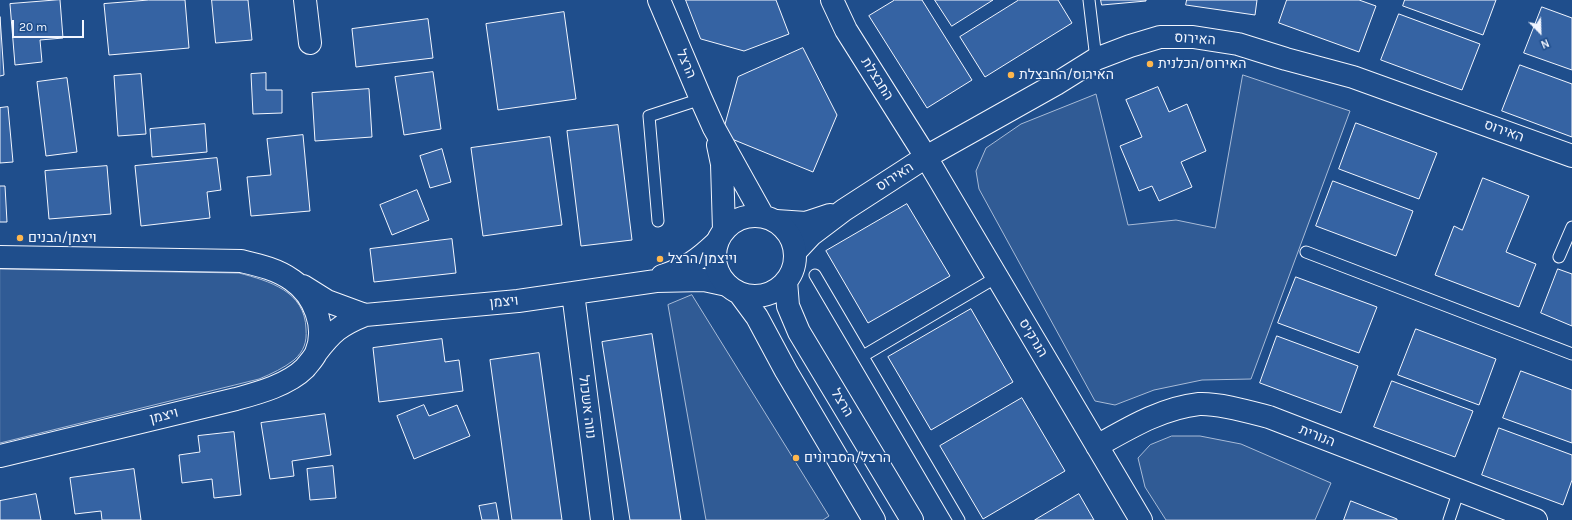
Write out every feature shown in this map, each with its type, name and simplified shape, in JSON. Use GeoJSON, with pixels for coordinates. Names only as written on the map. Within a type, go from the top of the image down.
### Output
{"type":"FeatureCollection","features":[{"type":"Feature","properties":{"kind":"street"},"geometry":{"type":"LineString","coordinates":[[305,0],[310,43]]}},
{"type":"Feature","properties":{"kind":"street","name":"הרצל"},"geometry":{"type":"LineString","coordinates":[[659,0],[714,128],[770,218]]}},
{"type":"Feature","properties":{"kind":"street","name":"החבצלת"},"geometry":{"type":"LineString","coordinates":[[832,0],[846,30],[926,157]]}},
{"type":"Feature","properties":{"kind":"street","name":"האירוס"},"geometry":{"type":"LineString","coordinates":[[796,251],[811,235],[844,210],[926,157],[1056,84],[1096,59],[1130,46],[1160,37],[1193,37],[1238,44],[1353,77],[1572,156]]}},
{"type":"Feature","properties":{"kind":"street","name":"הרצל"},"geometry":{"type":"LineString","coordinates":[[714,128],[722,164],[720,236]]}},
{"type":"Feature","properties":{"kind":"street","name":"הנרקיס"},"geometry":{"type":"LineString","coordinates":[[926,157],[1141,520]]}},
{"type":"Feature","properties":{"kind":"street","name":"האירוס"},"geometry":{"type":"LineString","coordinates":[[770,218],[806,223],[844,210]]}},
{"type":"Feature","properties":{"kind":"street"},"geometry":{"type":"LineString","coordinates":[[734,289],[753,296],[765,295],[777,290],[792,272],[796,251],[792,239],[786,229],[770,218],[752,215],[741,217],[732,222],[720,236],[714,253],[715,265],[720,276],[734,289],[758,317],[786,371],[874,520]]}},
{"type":"Feature","properties":{"kind":"street","name":"ויצמן"},"geometry":{"type":"LineString","coordinates":[[642,284],[684,268],[700,258],[720,236]]}},
{"type":"Feature","properties":{"kind":"street","name":"ויצמן"},"geometry":{"type":"LineString","coordinates":[[0,257],[241,261],[272,269],[327,301],[365,315]]}},
{"type":"Feature","properties":{"kind":"street","name":"ויצמן"},"geometry":{"type":"LineString","coordinates":[[292,280],[310,296],[319,318],[319,338],[316,353]]}},
{"type":"Feature","properties":{"kind":"street","name":"ויצמן"},"geometry":{"type":"LineString","coordinates":[[0,456],[264,391],[290,378],[304,368],[330,335],[348,322],[365,315],[518,301],[656,281],[704,280],[734,289]]}},
{"type":"Feature","properties":{"kind":"street","name":"הרצל"},"geometry":{"type":"LineString","coordinates":[[786,281],[788,306],[799,332],[912,520]]}},
{"type":"Feature","properties":{"kind":"street","name":"נווה אשכול"},"geometry":{"type":"LineString","coordinates":[[573,293],[602,520]]}},
{"type":"Feature","properties":{"kind":"street","name":"הנורית"},"geometry":{"type":"LineString","coordinates":[[1097,446],[1138,422],[1173,410],[1200,404],[1234,408],[1269,417],[1536,520]]}},
{"type":"Feature","properties":{"kind":"lane"},"geometry":{"type":"LineString","coordinates":[[1089,0],[1096,59]]}},
{"type":"Feature","properties":{"kind":"lane"},"geometry":{"type":"LineString","coordinates":[[658,221],[649,116],[701,99]]}},
{"type":"Feature","properties":{"kind":"lane"},"geometry":{"type":"LineString","coordinates":[[1559,257],[1572,227]]}},
{"type":"Feature","properties":{"kind":"lane"},"geometry":{"type":"LineString","coordinates":[[1306,252],[1572,354]]}},
{"type":"Feature","properties":{"kind":"lane"},"geometry":{"type":"LineString","coordinates":[[815,275],[959,520]]}},
{"type":"Feature","properties":{"kind":"lane"},"geometry":{"type":"LineString","coordinates":[[863,356],[997,277]]}},
{"type":"Feature","properties":{"kind":"lane"},"geometry":{"type":"LineString","coordinates":[[1448,520],[1459,490]]}},
{"type":"Feature","properties":{"kind":"shaded area"},"geometry":{"type":"Polygon","coordinates":[[[1243,75],[1350,111],[1251,379],[1202,380],[1154,390],[1115,405],[1095,401],[979,189],[976,171],[986,148],[1021,124],[1096,94],[1128,225],[1176,220],[1215,228],[1243,75]]]}},
{"type":"Feature","properties":{"kind":"shaded area"},"geometry":{"type":"Polygon","coordinates":[[[0,269],[239,273],[273,284],[292,297],[299,305],[304,316],[306,338],[302,350],[294,360],[277,371],[259,379],[0,443],[0,269]]]}},
{"type":"Feature","properties":{"kind":"shaded area"},"geometry":{"type":"Polygon","coordinates":[[[692,295],[829,516],[823,520],[706,520],[668,305],[692,295]]]}},
{"type":"Feature","properties":{"kind":"shaded area"},"geometry":{"type":"Polygon","coordinates":[[[1172,436],[1200,436],[1241,444],[1331,483],[1315,520],[1166,520],[1145,487],[1138,458],[1150,445],[1172,436]]]}},
{"type":"Feature","properties":{"kind":"building"},"geometry":{"type":"Polygon","coordinates":[[[60,0],[63,38],[40,40],[42,62],[15,65],[10,4],[60,0]]]}},
{"type":"Feature","properties":{"kind":"building"},"geometry":{"type":"Polygon","coordinates":[[[149,0],[185,0],[189,48],[109,55],[104,4],[149,0]]]}},
{"type":"Feature","properties":{"kind":"building"},"geometry":{"type":"Polygon","coordinates":[[[212,0],[248,0],[252,40],[216,43],[212,0]]]}},
{"type":"Feature","properties":{"kind":"building"},"geometry":{"type":"Polygon","coordinates":[[[686,0],[776,0],[789,34],[744,51],[701,39],[686,0]]]}},
{"type":"Feature","properties":{"kind":"building"},"geometry":{"type":"Polygon","coordinates":[[[895,0],[922,0],[972,80],[927,108],[869,16],[895,0]]]}},
{"type":"Feature","properties":{"kind":"building"},"geometry":{"type":"Polygon","coordinates":[[[935,0],[993,0],[952,26],[935,0]]]}},
{"type":"Feature","properties":{"kind":"building"},"geometry":{"type":"Polygon","coordinates":[[[1019,0],[1058,0],[1072,23],[985,77],[960,37],[1019,0]]]}},
{"type":"Feature","properties":{"kind":"building"},"geometry":{"type":"Polygon","coordinates":[[[1101,0],[1146,0],[1146,1],[1102,5],[1101,0]]]}},
{"type":"Feature","properties":{"kind":"building"},"geometry":{"type":"Polygon","coordinates":[[[1187,0],[1257,0],[1255,15],[1186,5],[1187,0]]]}},
{"type":"Feature","properties":{"kind":"building"},"geometry":{"type":"Polygon","coordinates":[[[1287,0],[1359,0],[1376,6],[1359,52],[1279,23],[1287,0]]]}},
{"type":"Feature","properties":{"kind":"building"},"geometry":{"type":"Polygon","coordinates":[[[1405,0],[1496,0],[1483,35],[1403,6],[1405,0]]]}},
{"type":"Feature","properties":{"kind":"building"},"geometry":{"type":"Polygon","coordinates":[[[1542,7],[1572,18],[1572,70],[1524,53],[1542,7]]]}},
{"type":"Feature","properties":{"kind":"building"},"geometry":{"type":"Polygon","coordinates":[[[564,12],[576,99],[498,110],[486,24],[564,12]]]}},
{"type":"Feature","properties":{"kind":"building"},"geometry":{"type":"Polygon","coordinates":[[[1399,14],[1480,44],[1462,90],[1381,60],[1399,14]]]}},
{"type":"Feature","properties":{"kind":"building"},"geometry":{"type":"Polygon","coordinates":[[[0,17],[4,75],[0,76],[0,17]]]}},
{"type":"Feature","properties":{"kind":"building"},"geometry":{"type":"Polygon","coordinates":[[[428,19],[433,58],[356,67],[352,29],[428,19]]]}},
{"type":"Feature","properties":{"kind":"building"},"geometry":{"type":"Polygon","coordinates":[[[803,48],[837,115],[813,172],[722,135],[738,77],[803,48]]]}},
{"type":"Feature","properties":{"kind":"building"},"geometry":{"type":"Polygon","coordinates":[[[1520,65],[1572,84],[1572,137],[1502,111],[1520,65]]]}},
{"type":"Feature","properties":{"kind":"building"},"geometry":{"type":"Polygon","coordinates":[[[433,72],[441,129],[404,135],[395,77],[433,72]]]}},
{"type":"Feature","properties":{"kind":"building"},"geometry":{"type":"Polygon","coordinates":[[[266,73],[266,90],[282,90],[282,113],[253,114],[251,74],[266,73]]]}},
{"type":"Feature","properties":{"kind":"building"},"geometry":{"type":"Polygon","coordinates":[[[141,74],[146,134],[118,136],[114,76],[141,74]]]}},
{"type":"Feature","properties":{"kind":"building"},"geometry":{"type":"Polygon","coordinates":[[[67,78],[77,152],[46,156],[37,82],[67,78]]]}},
{"type":"Feature","properties":{"kind":"building"},"geometry":{"type":"Polygon","coordinates":[[[1158,87],[1169,112],[1187,104],[1206,151],[1181,162],[1192,187],[1159,201],[1152,186],[1139,191],[1120,146],[1142,137],[1126,100],[1158,87]]]}},
{"type":"Feature","properties":{"kind":"building"},"geometry":{"type":"Polygon","coordinates":[[[369,89],[372,137],[315,141],[312,93],[369,89]]]}},
{"type":"Feature","properties":{"kind":"building"},"geometry":{"type":"Polygon","coordinates":[[[8,107],[13,162],[0,163],[0,108],[8,107]]]}},
{"type":"Feature","properties":{"kind":"building"},"geometry":{"type":"Polygon","coordinates":[[[1356,123],[1437,153],[1419,199],[1339,169],[1356,123]]]}},
{"type":"Feature","properties":{"kind":"building"},"geometry":{"type":"Polygon","coordinates":[[[205,124],[207,152],[152,157],[150,129],[205,124]]]}},
{"type":"Feature","properties":{"kind":"building"},"geometry":{"type":"Polygon","coordinates":[[[618,125],[632,240],[581,246],[567,131],[618,125]]]}},
{"type":"Feature","properties":{"kind":"building"},"geometry":{"type":"Polygon","coordinates":[[[303,135],[310,211],[251,216],[247,177],[271,175],[267,139],[303,135]]]}},
{"type":"Feature","properties":{"kind":"building"},"geometry":{"type":"Polygon","coordinates":[[[550,137],[562,225],[483,236],[471,148],[550,137]]]}},
{"type":"Feature","properties":{"kind":"building"},"geometry":{"type":"Polygon","coordinates":[[[442,149],[451,182],[430,188],[420,156],[442,149]]]}},
{"type":"Feature","properties":{"kind":"building"},"geometry":{"type":"Polygon","coordinates":[[[217,158],[221,190],[207,192],[210,218],[141,226],[135,166],[217,158]]]}},
{"type":"Feature","properties":{"kind":"building"},"geometry":{"type":"Polygon","coordinates":[[[107,166],[111,214],[49,219],[45,171],[107,166]]]}},
{"type":"Feature","properties":{"kind":"building"},"geometry":{"type":"Polygon","coordinates":[[[1483,178],[1529,196],[1506,252],[1536,264],[1519,307],[1435,275],[1454,226],[1462,230],[1483,178]]]}},
{"type":"Feature","properties":{"kind":"building"},"geometry":{"type":"Polygon","coordinates":[[[1333,181],[1413,211],[1396,256],[1316,226],[1333,181]]]}},
{"type":"Feature","properties":{"kind":"building"},"geometry":{"type":"Polygon","coordinates":[[[0,186],[5,186],[7,222],[0,222],[0,186]]]}},
{"type":"Feature","properties":{"kind":"building"},"geometry":{"type":"Polygon","coordinates":[[[417,190],[429,220],[392,235],[380,205],[417,190]]]}},
{"type":"Feature","properties":{"kind":"building"},"geometry":{"type":"Polygon","coordinates":[[[907,204],[950,276],[868,323],[826,251],[907,204]]]}},
{"type":"Feature","properties":{"kind":"building"},"geometry":{"type":"Polygon","coordinates":[[[452,239],[456,273],[374,282],[370,249],[452,239]]]}},
{"type":"Feature","properties":{"kind":"building"},"geometry":{"type":"Polygon","coordinates":[[[1558,269],[1572,274],[1572,326],[1541,313],[1558,269]]]}},
{"type":"Feature","properties":{"kind":"building"},"geometry":{"type":"Polygon","coordinates":[[[1296,277],[1377,307],[1359,353],[1278,323],[1296,277]]]}},
{"type":"Feature","properties":{"kind":"building"},"geometry":{"type":"Polygon","coordinates":[[[971,309],[1013,382],[931,430],[888,357],[971,309]]]}},
{"type":"Feature","properties":{"kind":"building"},"geometry":{"type":"Polygon","coordinates":[[[1416,329],[1496,359],[1479,405],[1398,375],[1416,329]]]}},
{"type":"Feature","properties":{"kind":"building"},"geometry":{"type":"Polygon","coordinates":[[[652,334],[681,520],[630,520],[602,342],[652,334]]]}},
{"type":"Feature","properties":{"kind":"building"},"geometry":{"type":"Polygon","coordinates":[[[1277,336],[1358,366],[1341,413],[1260,383],[1277,336]]]}},
{"type":"Feature","properties":{"kind":"building"},"geometry":{"type":"Polygon","coordinates":[[[442,339],[445,362],[459,360],[463,391],[379,402],[373,348],[442,339]]]}},
{"type":"Feature","properties":{"kind":"building"},"geometry":{"type":"Polygon","coordinates":[[[539,353],[562,520],[512,520],[490,360],[539,353]]]}},
{"type":"Feature","properties":{"kind":"building"},"geometry":{"type":"Polygon","coordinates":[[[1521,371],[1572,390],[1572,443],[1503,418],[1521,371]]]}},
{"type":"Feature","properties":{"kind":"building"},"geometry":{"type":"Polygon","coordinates":[[[1392,381],[1473,411],[1455,457],[1374,427],[1392,381]]]}},
{"type":"Feature","properties":{"kind":"building"},"geometry":{"type":"Polygon","coordinates":[[[1022,398],[1065,471],[983,519],[940,446],[1022,398]]]}},
{"type":"Feature","properties":{"kind":"building"},"geometry":{"type":"Polygon","coordinates":[[[424,405],[429,416],[457,405],[470,436],[414,459],[397,416],[424,405]]]}},
{"type":"Feature","properties":{"kind":"building"},"geometry":{"type":"Polygon","coordinates":[[[325,414],[331,455],[292,461],[294,476],[270,479],[261,423],[325,414]]]}},
{"type":"Feature","properties":{"kind":"building"},"geometry":{"type":"Polygon","coordinates":[[[1499,428],[1572,455],[1572,480],[1563,505],[1482,475],[1499,428]]]}},
{"type":"Feature","properties":{"kind":"building"},"geometry":{"type":"Polygon","coordinates":[[[234,432],[241,495],[214,498],[212,479],[182,483],[179,455],[200,452],[198,436],[234,432]]]}},
{"type":"Feature","properties":{"kind":"building"},"geometry":{"type":"Polygon","coordinates":[[[333,466],[336,498],[310,500],[307,469],[333,466]]]}},
{"type":"Feature","properties":{"kind":"building"},"geometry":{"type":"Polygon","coordinates":[[[134,469],[141,520],[102,520],[101,511],[75,514],[70,478],[134,469]]]}},
{"type":"Feature","properties":{"kind":"building"},"geometry":{"type":"Polygon","coordinates":[[[36,494],[41,520],[0,520],[0,501],[36,494]]]}},
{"type":"Feature","properties":{"kind":"building"},"geometry":{"type":"Polygon","coordinates":[[[1079,494],[1094,520],[1035,520],[1079,494]]]}},
{"type":"Feature","properties":{"kind":"building"},"geometry":{"type":"Polygon","coordinates":[[[1351,501],[1397,519],[1397,520],[1344,520],[1351,501]]]}},
{"type":"Feature","properties":{"kind":"building"},"geometry":{"type":"Polygon","coordinates":[[[496,503],[499,520],[482,520],[479,506],[496,503]]]}},
{"type":"Feature","properties":{"kind":"place","name":"האירוס/הכלנית"},"geometry":{"type":"Point","coordinates":[1150,64]}},
{"type":"Feature","properties":{"kind":"place","name":"האירוס/החבצלת"},"geometry":{"type":"Point","coordinates":[1011,75]}},
{"type":"Feature","properties":{"kind":"place","name":"ויצמן/הבנים"},"geometry":{"type":"Point","coordinates":[20,238]}},
{"type":"Feature","properties":{"kind":"place","name":"וייצמן/הרצל"},"geometry":{"type":"Point","coordinates":[660,259]}},
{"type":"Feature","properties":{"kind":"place","name":"הרצל/הסביונים"},"geometry":{"type":"Point","coordinates":[796,458]}}]}
